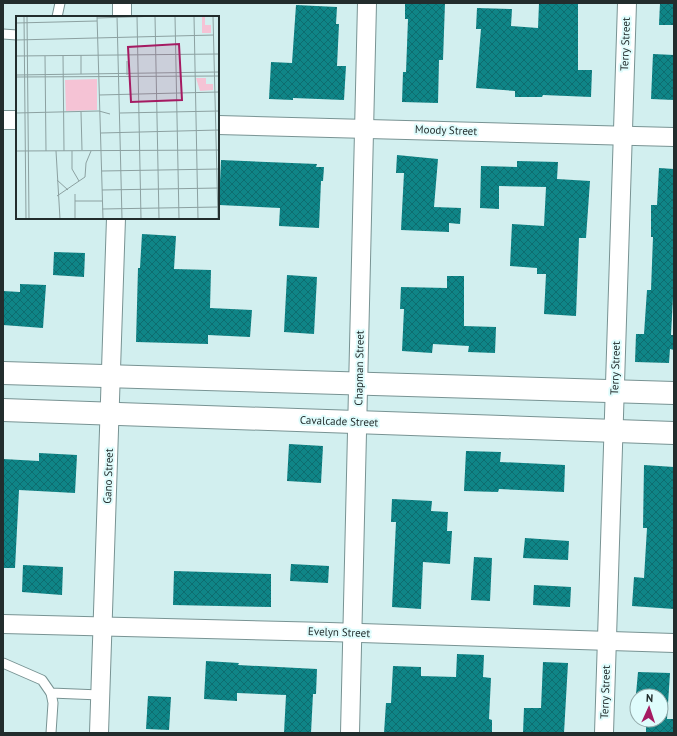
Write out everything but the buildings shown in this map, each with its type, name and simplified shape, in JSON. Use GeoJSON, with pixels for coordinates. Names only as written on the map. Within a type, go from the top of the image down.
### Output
{"type":"FeatureCollection","features":[{"type":"Feature","properties":{"kind":"main road"},"geometry":{"type":"LineString","coordinates":[[3,373],[674,394]]}},
{"type":"Feature","properties":{"kind":"main road","name":"Cavalcade Street"},"geometry":{"type":"LineString","coordinates":[[3,410],[674,433]]}},
{"type":"Feature","properties":{"kind":"street"},"geometry":{"type":"LineString","coordinates":[[122,3],[122,16]]}},
{"type":"Feature","properties":{"kind":"street","name":"Chapman Street"},"geometry":{"type":"LineString","coordinates":[[350,733],[367,3]]}},
{"type":"Feature","properties":{"kind":"street","name":"Terry Street"},"geometry":{"type":"LineString","coordinates":[[604,733],[627,3]]}},
{"type":"Feature","properties":{"kind":"street"},"geometry":{"type":"LineString","coordinates":[[3,120],[16,120]]}},
{"type":"Feature","properties":{"kind":"street","name":"Moody Street"},"geometry":{"type":"LineString","coordinates":[[219,125],[674,137]]}},
{"type":"Feature","properties":{"kind":"street","name":"Gano Street"},"geometry":{"type":"LineString","coordinates":[[99,733],[116,219]]}},
{"type":"Feature","properties":{"kind":"street","name":"Evelyn Street"},"geometry":{"type":"LineString","coordinates":[[3,624],[674,643]]}},
{"type":"Feature","properties":{"kind":"lane"},"geometry":{"type":"LineString","coordinates":[[57,16],[60,3]]}},
{"type":"Feature","properties":{"kind":"lane"},"geometry":{"type":"LineString","coordinates":[[3,34],[16,35]]}},
{"type":"Feature","properties":{"kind":"lane"},"geometry":{"type":"LineString","coordinates":[[3,663],[42,680],[51,693],[53,703],[51,733]]}},
{"type":"Feature","properties":{"kind":"lane"},"geometry":{"type":"LineString","coordinates":[[51,693],[100,695]]}}]}
